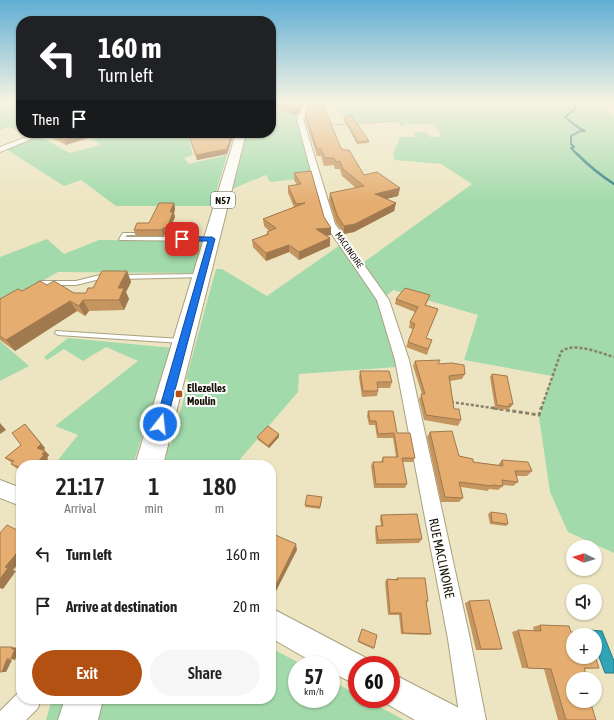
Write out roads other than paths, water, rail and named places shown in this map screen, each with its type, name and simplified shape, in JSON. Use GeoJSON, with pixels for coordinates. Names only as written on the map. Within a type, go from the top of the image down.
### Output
{"type":"FeatureCollection","features":[{"type":"Feature","properties":{"kind":"main road","name":"N57"},"geometry":{"type":"LineString","coordinates":[[150,460],[241,138]]}},
{"type":"Feature","properties":{"kind":"main road"},"geometry":{"type":"LineString","coordinates":[[78,720],[83,704]]}},
{"type":"Feature","properties":{"kind":"street","name":"MACLINOIRE"},"geometry":{"type":"LineString","coordinates":[[305,136],[330,224],[383,300],[402,360],[409,397]]}},
{"type":"Feature","properties":{"kind":"street"},"geometry":{"type":"LineString","coordinates":[[0,150],[30,138]]}},
{"type":"Feature","properties":{"kind":"street","name":"RUE MACLINOIRE"},"geometry":{"type":"LineString","coordinates":[[409,397],[459,639],[473,720]]}},
{"type":"Feature","properties":{"kind":"street"},"geometry":{"type":"LineString","coordinates":[[0,489],[16,495]]}},
{"type":"Feature","properties":{"kind":"street"},"geometry":{"type":"LineString","coordinates":[[276,625],[348,665]]}},
{"type":"Feature","properties":{"kind":"street"},"geometry":{"type":"LineString","coordinates":[[400,694],[447,720]]}},
{"type":"Feature","properties":{"kind":"street"},"geometry":{"type":"LineString","coordinates":[[9,720],[24,704]]}},
{"type":"Feature","properties":{"kind":"lane"},"geometry":{"type":"LineString","coordinates":[[134,234],[125,234],[122,239],[212,239]]}},
{"type":"Feature","properties":{"kind":"lane"},"geometry":{"type":"LineString","coordinates":[[40,283],[76,283],[100,277],[202,276]]}},
{"type":"Feature","properties":{"kind":"lane"},"geometry":{"type":"LineString","coordinates":[[58,333],[184,341]]}},
{"type":"Feature","properties":{"kind":"water"},"geometry":{"type":"Polygon","coordinates":[[[602,631],[614,661],[614,673],[605,673],[602,664],[602,631]]]}},
{"type":"Feature","properties":{"kind":"waterway"},"geometry":{"type":"LineString","coordinates":[[572,136],[571,144],[574,147],[571,148],[594,170],[614,184]]}},
{"type":"Feature","properties":{"kind":"place","name":"Ellezelles Moulin"},"geometry":{"type":"Point","coordinates":[179,394]}}]}
